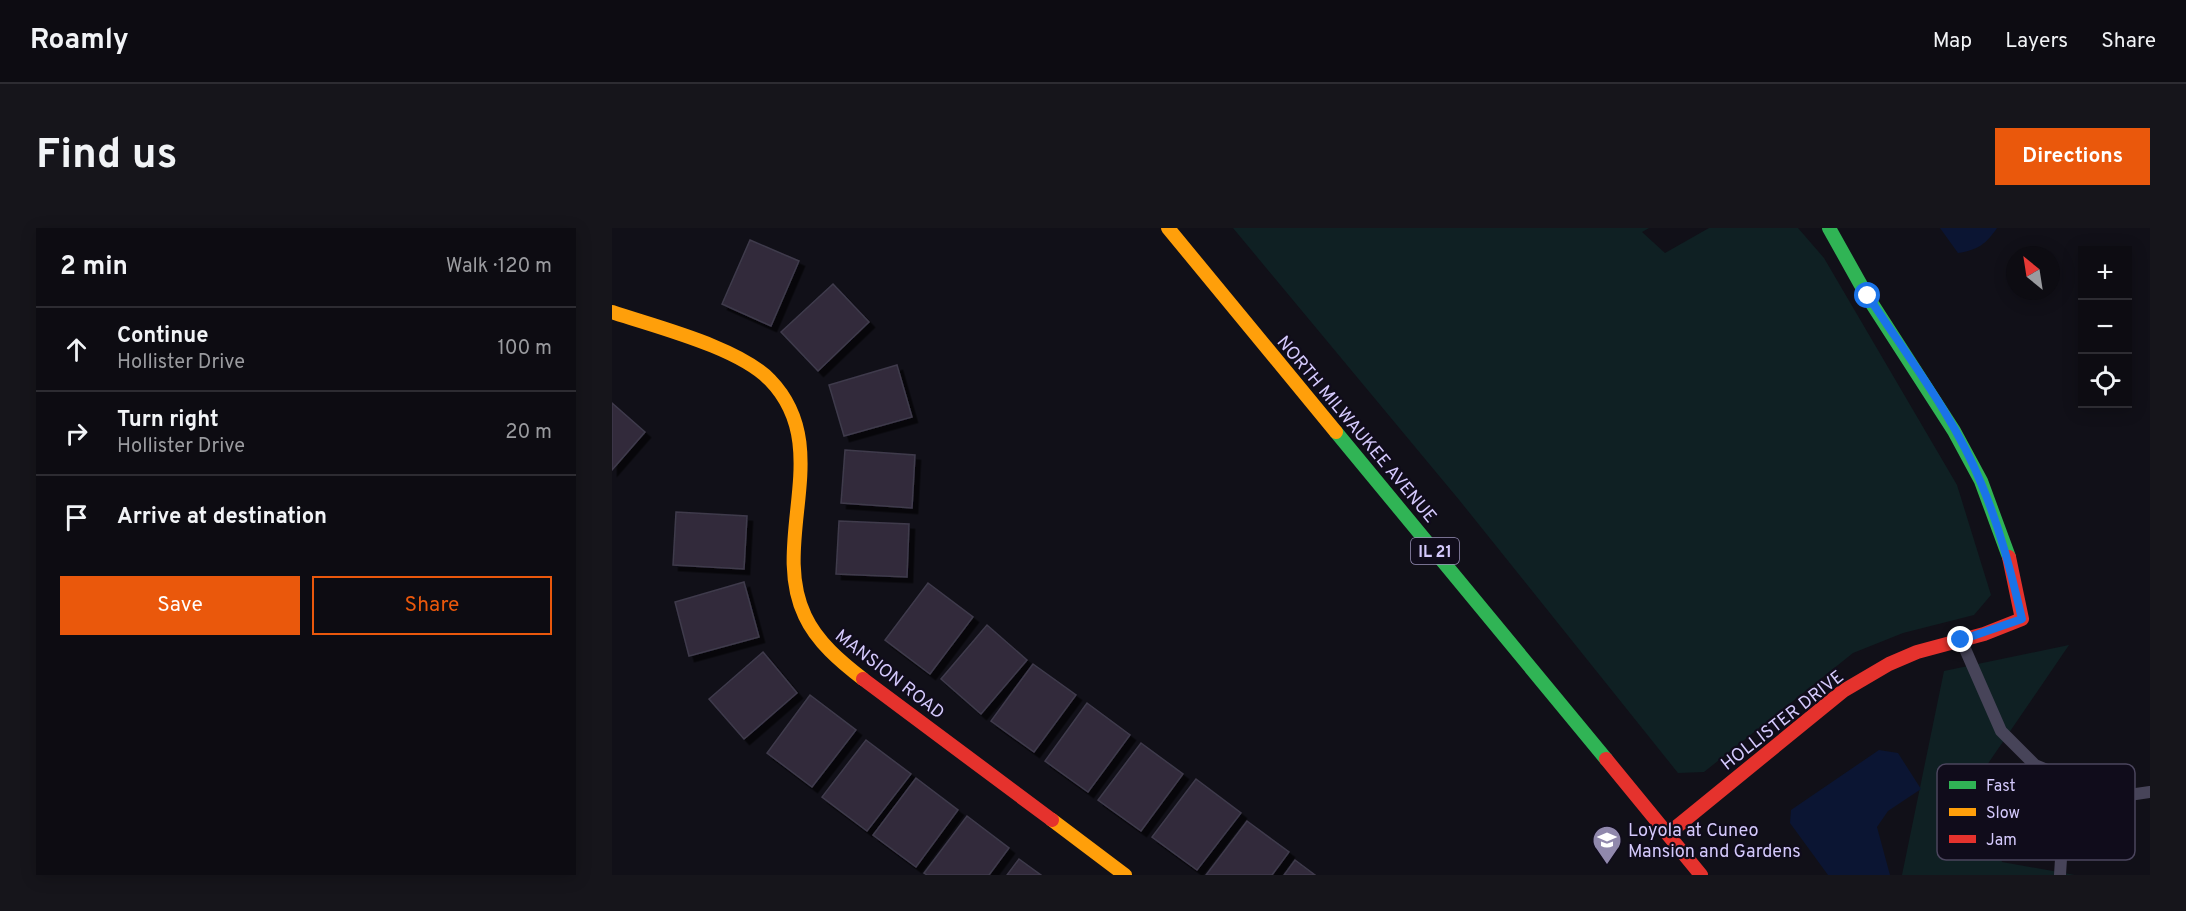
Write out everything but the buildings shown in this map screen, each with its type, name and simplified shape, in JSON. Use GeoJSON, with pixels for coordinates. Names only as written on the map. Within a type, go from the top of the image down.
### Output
{"type":"FeatureCollection","features":[{"type":"Feature","properties":{"kind":"street","name":"NORTH MILWAUKEE AVENUE"},"geometry":{"type":"LineString","coordinates":[[1168,228],[1669,833],[1701,875]]}},
{"type":"Feature","properties":{"kind":"street","name":"HOLLISTER DRIVE"},"geometry":{"type":"LineString","coordinates":[[1669,833],[1842,691],[1890,664],[1917,652],[2022,619],[2010,561],[1981,482],[1954,431],[1868,296],[1829,228]]}},
{"type":"Feature","properties":{"kind":"street","name":"MANSION ROAD"},"geometry":{"type":"LineString","coordinates":[[612,312],[741,360],[769,380],[794,412],[800,440],[802,487],[795,572],[798,599],[816,637],[848,667],[1125,875]]}},
{"type":"Feature","properties":{"kind":"lane"},"geometry":{"type":"LineString","coordinates":[[1961,640],[2001,731],[2034,764]]}},
{"type":"Feature","properties":{"kind":"lane"},"geometry":{"type":"LineString","coordinates":[[2135,794],[2150,792]]}},
{"type":"Feature","properties":{"kind":"lane"},"geometry":{"type":"LineString","coordinates":[[2060,875],[2061,860]]}},
{"type":"Feature","properties":{"kind":"shaded area"},"geometry":{"type":"Polygon","coordinates":[[[1233,228],[1649,228],[1642,232],[1665,253],[1709,228],[1798,228],[1824,258],[1957,485],[1991,595],[1974,615],[1903,633],[1853,653],[1704,772],[1678,773],[1460,501],[1233,228]]]}},
{"type":"Feature","properties":{"kind":"shaded area"},"geometry":{"type":"Polygon","coordinates":[[[2069,645],[1988,764],[1937,764],[1937,860],[2002,860],[2002,862],[2075,875],[1902,875],[1944,671],[2069,645]]]}},
{"type":"Feature","properties":{"kind":"water"},"geometry":{"type":"Polygon","coordinates":[[[1940,228],[1997,228],[1981,245],[1958,253],[1940,228]]]}},
{"type":"Feature","properties":{"kind":"water"},"geometry":{"type":"Polygon","coordinates":[[[1879,750],[1898,753],[1921,789],[1888,811],[1877,827],[1890,875],[1828,875],[1790,823],[1791,810],[1879,750]]]}},
{"type":"Feature","properties":{"kind":"traffic: fast"},"geometry":{"type":"LineString","coordinates":[[1829,228],[1867,296],[1954,431],[1981,481],[2009,557]]}},
{"type":"Feature","properties":{"kind":"traffic: fast"},"geometry":{"type":"LineString","coordinates":[[1336,432],[1606,759]]}},
{"type":"Feature","properties":{"kind":"traffic: slow"},"geometry":{"type":"LineString","coordinates":[[1168,228],[1336,432]]}},
{"type":"Feature","properties":{"kind":"traffic: slow"},"geometry":{"type":"LineString","coordinates":[[612,312],[696,339],[738,358],[756,368],[770,380],[789,407],[798,435],[801,465],[794,557],[796,587],[805,616],[816,634],[838,658],[863,679]]}},
{"type":"Feature","properties":{"kind":"traffic: slow"},"geometry":{"type":"LineString","coordinates":[[1052,820],[1125,875]]}},
{"type":"Feature","properties":{"kind":"traffic: jam"},"geometry":{"type":"LineString","coordinates":[[1669,833],[1843,691],[1889,664],[1917,652],[1984,634],[2022,619],[2009,557]]}},
{"type":"Feature","properties":{"kind":"traffic: jam"},"geometry":{"type":"LineString","coordinates":[[863,679],[1052,820]]}},
{"type":"Feature","properties":{"kind":"traffic: jam"},"geometry":{"type":"LineString","coordinates":[[1606,759],[1701,875]]}},
{"type":"Feature","properties":{"kind":"place","name":"Loyola at Cuneo Mansion and Gardens"},"geometry":{"type":"Point","coordinates":[1607,866]}},
{"type":"Feature","properties":{"kind":"route"},"geometry":{"type":"LineString","coordinates":[[1868,296],[1954,431],[1981,482],[2010,561],[2022,619],[1984,634],[1961,640]]}}]}
